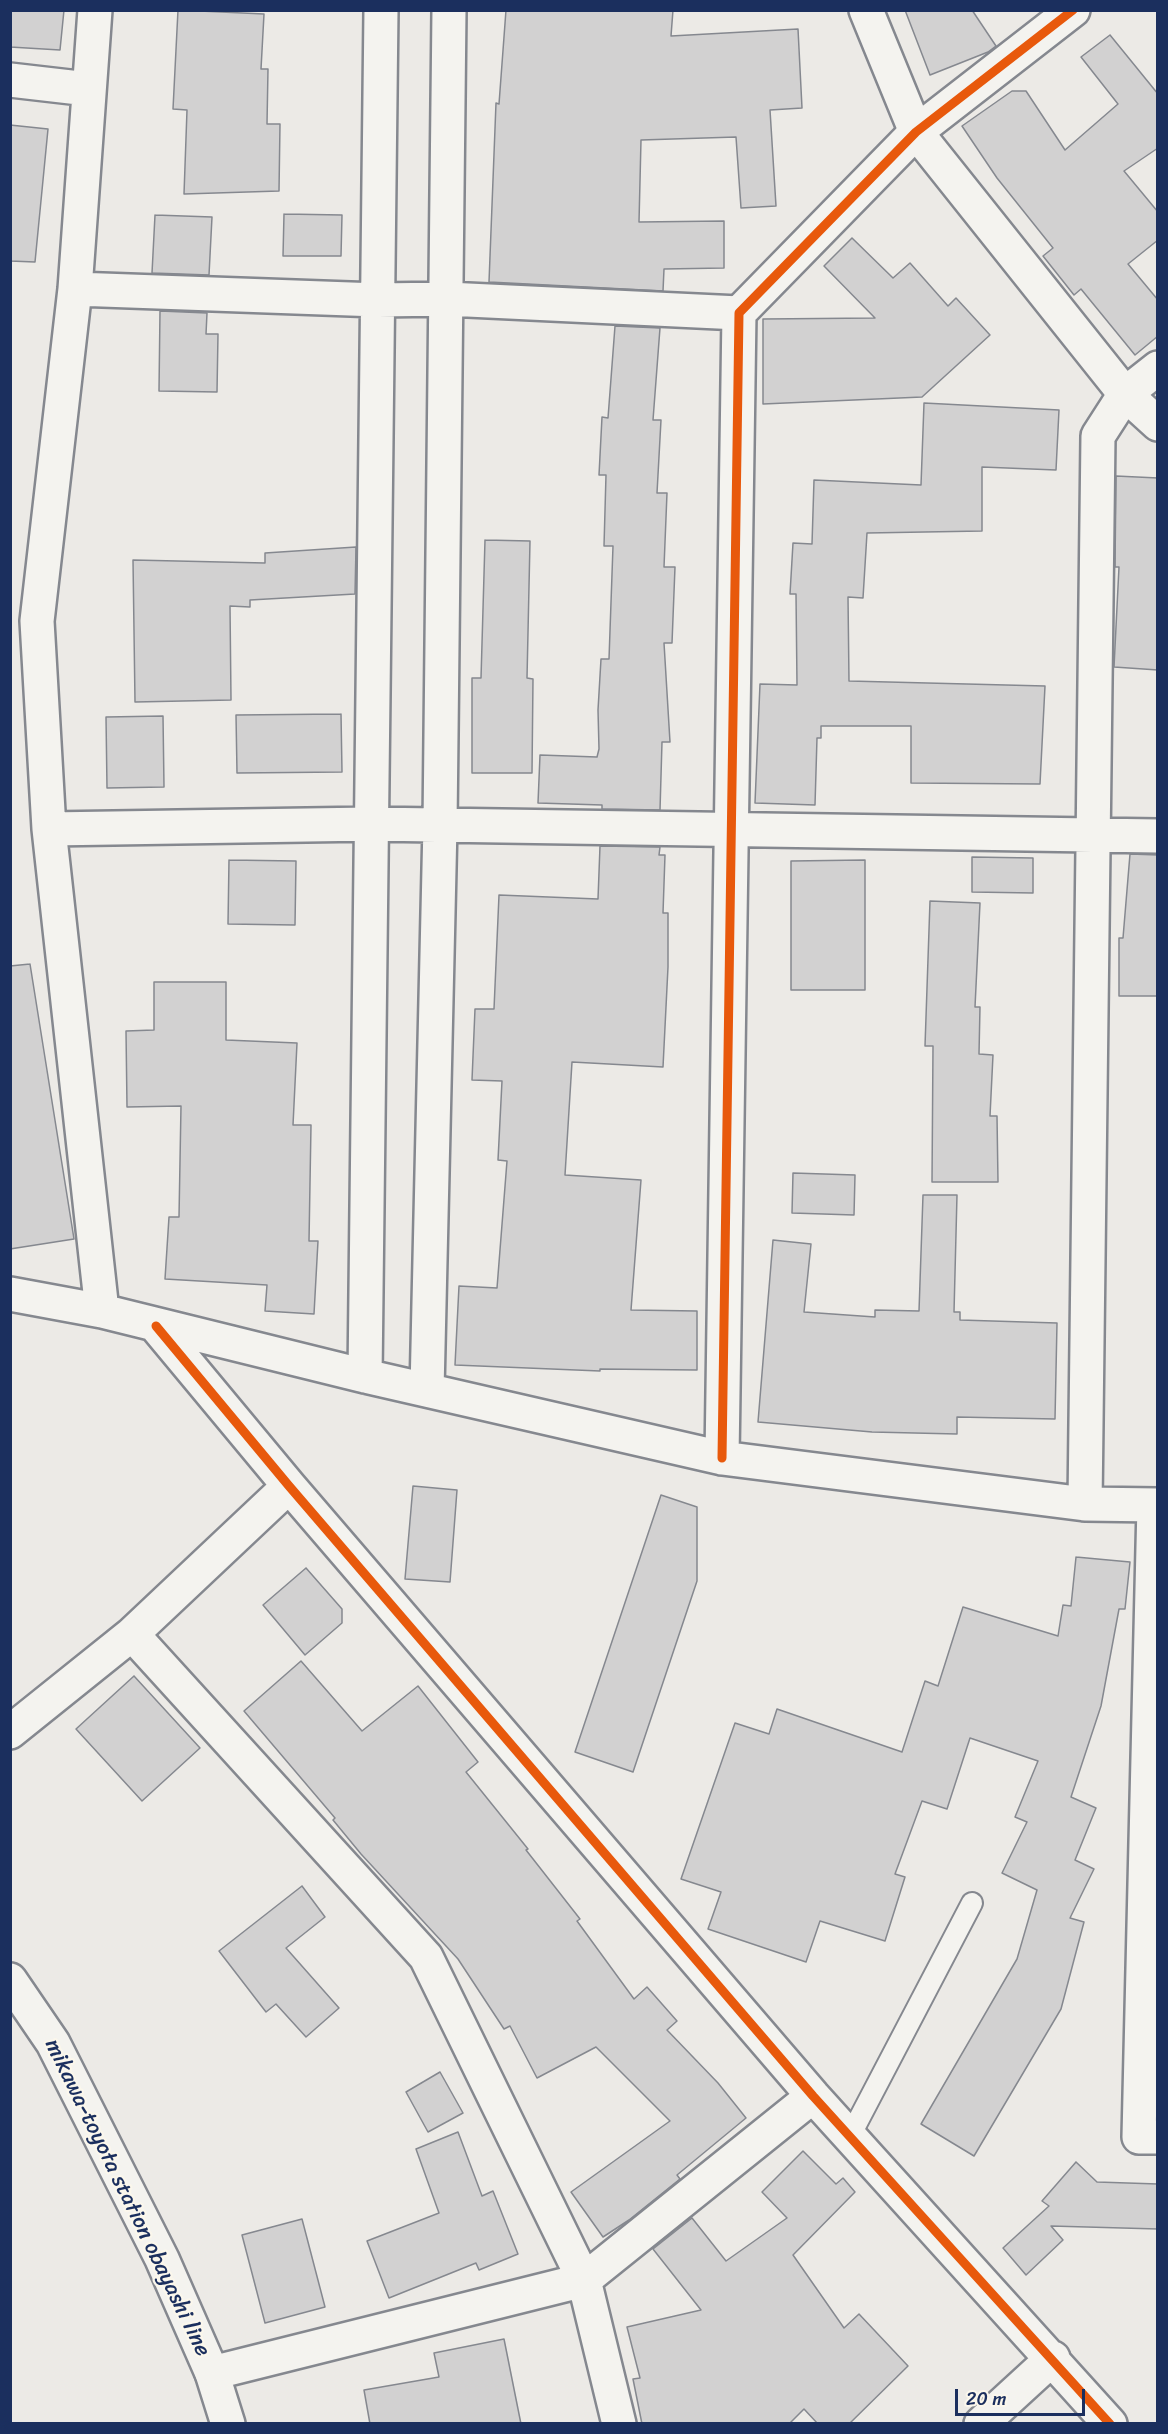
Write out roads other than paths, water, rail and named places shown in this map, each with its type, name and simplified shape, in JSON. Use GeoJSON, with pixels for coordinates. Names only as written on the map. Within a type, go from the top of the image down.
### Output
{"type":"FeatureCollection","features":[{"type":"Feature","properties":{"kind":"street"},"geometry":{"type":"LineString","coordinates":[[95,10],[75,289],[24,620],[102,1311]]}},
{"type":"Feature","properties":{"kind":"street"},"geometry":{"type":"LineString","coordinates":[[366,1376],[381,10]]}},
{"type":"Feature","properties":{"kind":"street"},"geometry":{"type":"LineString","coordinates":[[428,1390],[440,825],[449,10]]}},
{"type":"Feature","properties":{"kind":"street"},"geometry":{"type":"LineString","coordinates":[[866,10],[916,132],[1125,394],[1158,424]]}},
{"type":"Feature","properties":{"kind":"street"},"geometry":{"type":"LineString","coordinates":[[722,1458],[739,314],[916,132],[1072,10]]}},
{"type":"Feature","properties":{"kind":"street"},"geometry":{"type":"LineString","coordinates":[[10,80],[88,89]]}},
{"type":"Feature","properties":{"kind":"street"},"geometry":{"type":"LineString","coordinates":[[75,289],[378,300],[447,299],[739,314]]}},
{"type":"Feature","properties":{"kind":"street"},"geometry":{"type":"LineString","coordinates":[[1085,1504],[1098,436],[1125,394],[1158,368]]}},
{"type":"Feature","properties":{"kind":"street"},"geometry":{"type":"LineString","coordinates":[[49,829],[371,824],[1158,836]]}},
{"type":"Feature","properties":{"kind":"street"},"geometry":{"type":"LineString","coordinates":[[10,1294],[102,1311],[366,1376],[722,1458],[1085,1504],[1156,1505],[1153,1748],[1139,2137],[1158,2137]]}},
{"type":"Feature","properties":{"kind":"street"},"geometry":{"type":"LineString","coordinates":[[156,1326],[289,1486],[849,2138],[1053,2358],[1110,2424]]}},
{"type":"Feature","properties":{"kind":"street"},"geometry":{"type":"LineString","coordinates":[[10,1732],[132,1634],[289,1486]]}},
{"type":"Feature","properties":{"kind":"street"},"geometry":{"type":"LineString","coordinates":[[132,1634],[426,1958],[584,2280],[619,2424]]}},
{"type":"Feature","properties":{"kind":"street","name":"mikawa-toyota station obayashi line"},"geometry":{"type":"LineString","coordinates":[[10,1980],[53,2043],[162,2259],[212,2373],[228,2424]]}},
{"type":"Feature","properties":{"kind":"street"},"geometry":{"type":"LineString","coordinates":[[212,2373],[584,2280],[813,2096]]}},
{"type":"Feature","properties":{"kind":"street"},"geometry":{"type":"LineString","coordinates":[[981,2424],[1053,2358]]}},
{"type":"Feature","properties":{"kind":"lane"},"geometry":{"type":"LineString","coordinates":[[849,2138],[972,1903]]}}]}
